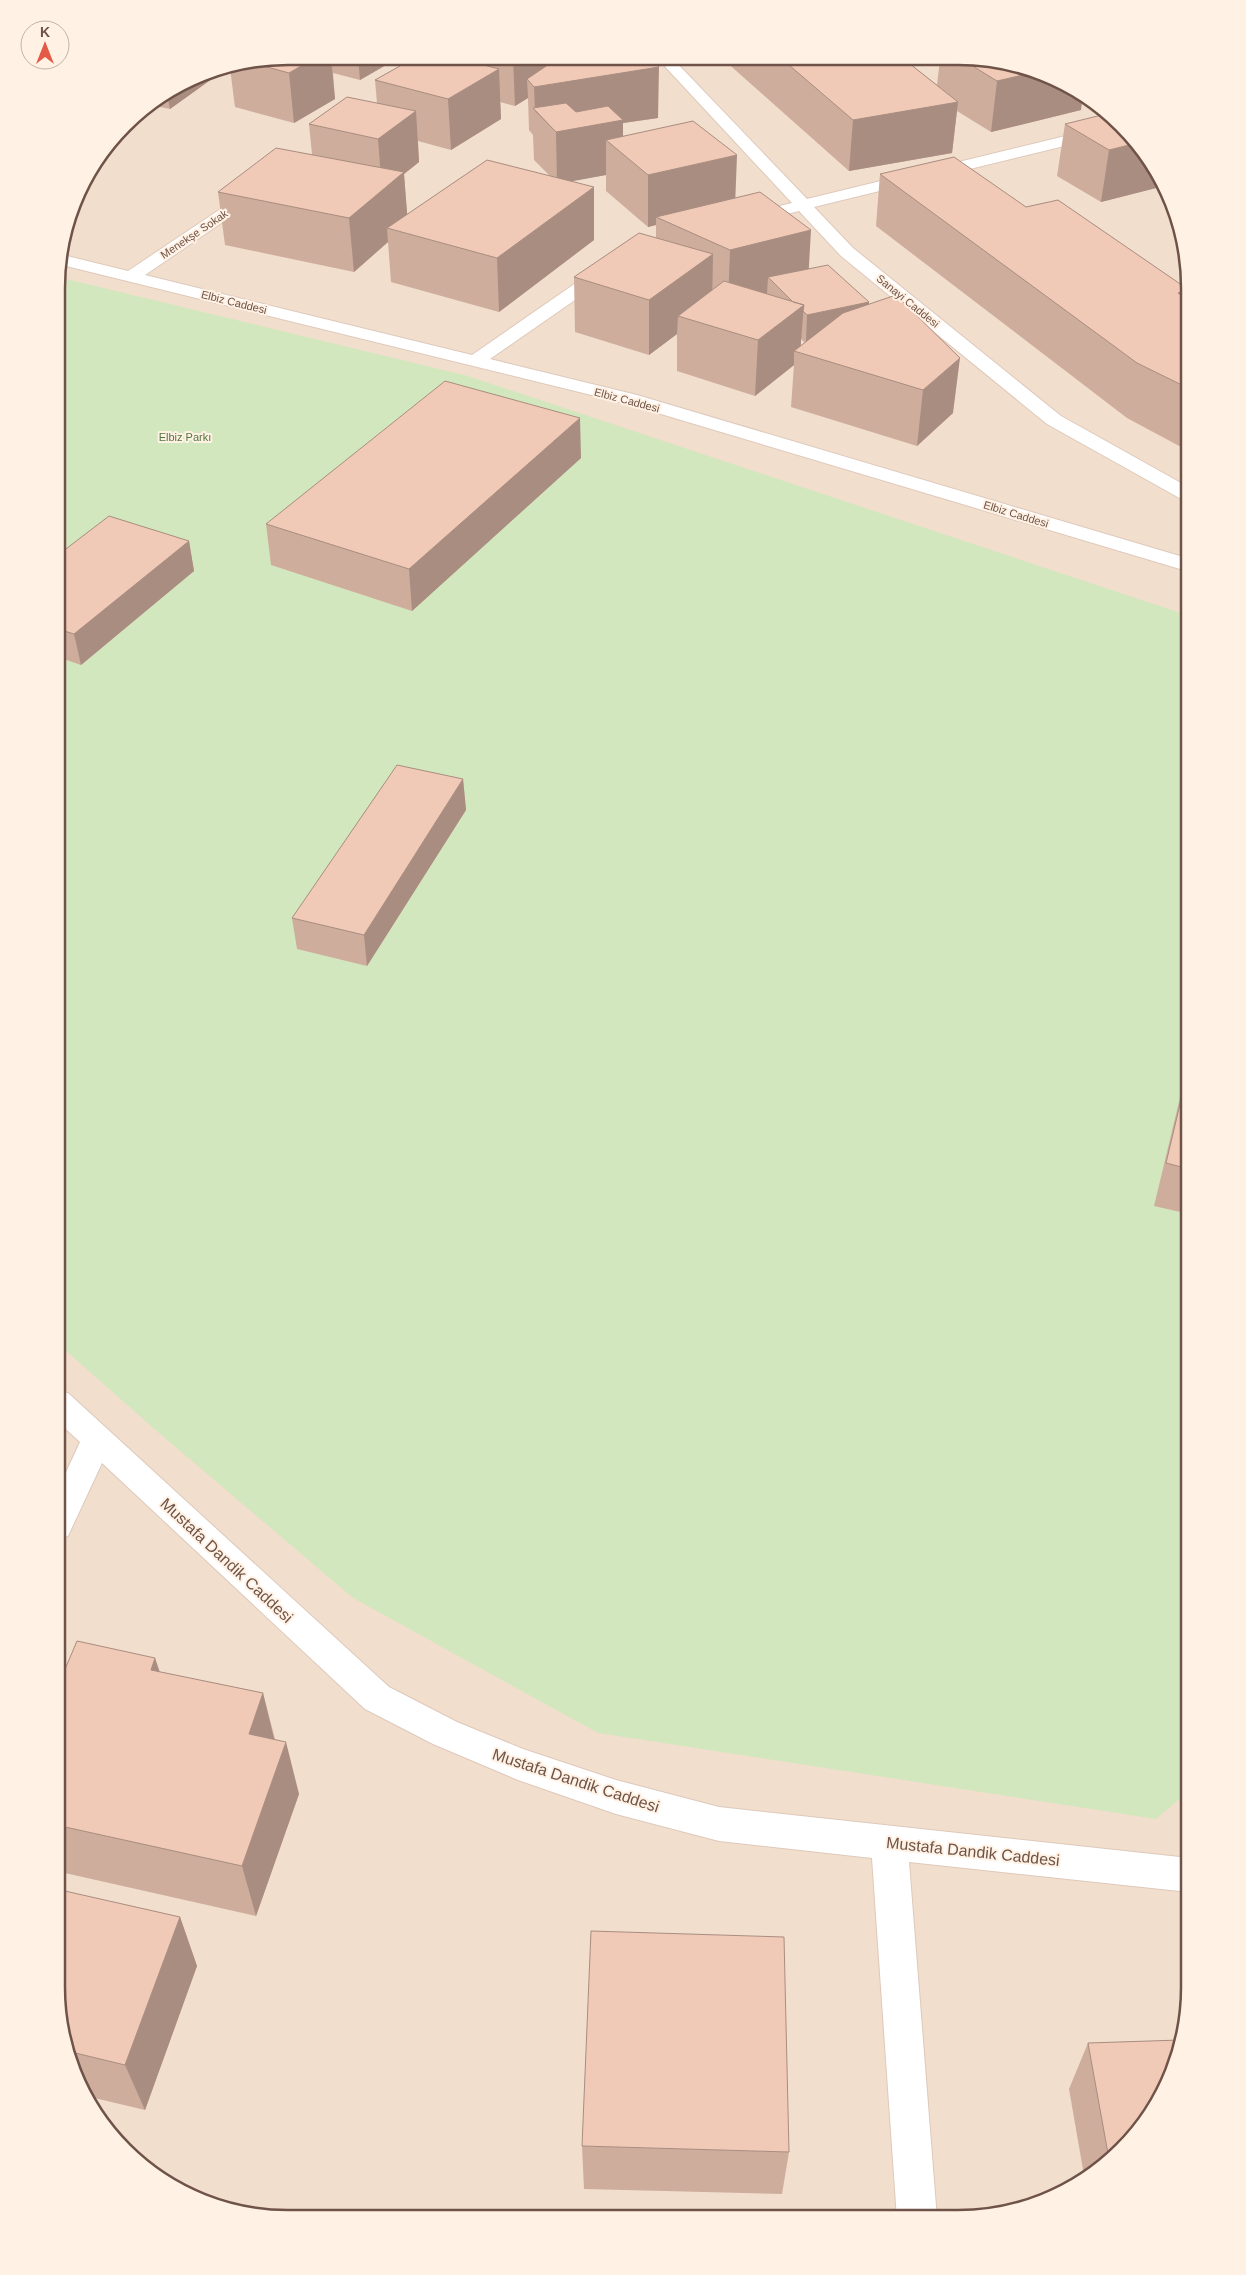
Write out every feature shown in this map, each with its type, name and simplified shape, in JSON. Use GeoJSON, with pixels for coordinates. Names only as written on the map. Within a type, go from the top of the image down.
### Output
{"type":"FeatureCollection","features":[{"type":"Feature","properties":{"kind":"street","name":"Sanayi Caddesi"},"geometry":{"type":"LineString","coordinates":[[671,65],[847,252],[1054,420],[1181,491]]}},
{"type":"Feature","properties":{"kind":"street"},"geometry":{"type":"LineString","coordinates":[[735,222],[1115,129]]}},
{"type":"Feature","properties":{"kind":"street","name":"Menekşe Sokak"},"geometry":{"type":"LineString","coordinates":[[131,277],[269,184]]}},
{"type":"Feature","properties":{"kind":"street","name":"Elbiz Caddesi"},"geometry":{"type":"LineString","coordinates":[[67,261],[630,399],[1181,563]]}},
{"type":"Feature","properties":{"kind":"street"},"geometry":{"type":"LineString","coordinates":[[475,361],[617,263]]}},
{"type":"Feature","properties":{"kind":"street","name":"Mustafa Dandik Caddesi"},"geometry":{"type":"LineString","coordinates":[[65,1409],[377,1698],[445,1733],[518,1764],[616,1797],[719,1824],[1181,1874]]}},
{"type":"Feature","properties":{"kind":"street"},"geometry":{"type":"LineString","coordinates":[[65,1509],[97,1439]]}},
{"type":"Feature","properties":{"kind":"street"},"geometry":{"type":"LineString","coordinates":[[889,1842],[916,2210]]}},
{"type":"Feature","properties":{"kind":"shaded area"},"geometry":{"type":"Polygon","coordinates":[[[274,65],[972,65],[1001,69],[1030,77],[1057,88],[1105,120],[1126,141],[1143,164],[1158,189],[1169,216],[1177,245],[1181,274],[1181,2001],[1177,2030],[1169,2059],[1158,2086],[1135,2123],[1116,2145],[1094,2164],[1057,2187],[1030,2198],[1001,2206],[972,2210],[274,2210],[245,2206],[216,2198],[189,2187],[141,2155],[120,2134],[103,2111],[88,2086],[77,2059],[69,2030],[65,2001],[65,274],[73,230],[88,189],[111,152],[130,130],[152,111],[189,88],[230,73],[274,65]]]}},
{"type":"Feature","properties":{"kind":"green space","name":"Elbiz Parkı"},"geometry":{"type":"Polygon","coordinates":[[[65,279],[468,376],[1181,613],[1181,1798],[1156,1819],[598,1733],[353,1598],[159,1433],[65,1350],[65,279]]]}},
{"type":"Feature","properties":{"kind":"building"},"geometry":{"type":"Polygon","coordinates":[[[303,65],[289,73],[265,66],[303,65]]]}},
{"type":"Feature","properties":{"kind":"building"},"geometry":{"type":"Polygon","coordinates":[[[402,65],[484,65],[499,69],[448,99],[375,80],[402,65]]]}},
{"type":"Feature","properties":{"kind":"building"},"geometry":{"type":"Polygon","coordinates":[[[548,65],[657,65],[659,67],[534,87],[527,79],[548,65]]]}},
{"type":"Feature","properties":{"kind":"building"},"geometry":{"type":"Polygon","coordinates":[[[789,65],[911,65],[958,102],[853,120],[789,65]]]}},
{"type":"Feature","properties":{"kind":"building"},"geometry":{"type":"Polygon","coordinates":[[[971,65],[1001,69],[1023,75],[997,81],[971,65]]]}},
{"type":"Feature","properties":{"kind":"building"},"geometry":{"type":"Polygon","coordinates":[[[347,97],[416,111],[378,139],[309,124],[347,97]]]}},
{"type":"Feature","properties":{"kind":"building"},"geometry":{"type":"Polygon","coordinates":[[[566,103],[576,112],[608,106],[623,120],[556,132],[533,108],[566,103]]]}},
{"type":"Feature","properties":{"kind":"building"},"geometry":{"type":"Polygon","coordinates":[[[1100,116],[1129,145],[1109,150],[1065,124],[1100,116]]]}},
{"type":"Feature","properties":{"kind":"building"},"geometry":{"type":"Polygon","coordinates":[[[693,121],[737,155],[648,175],[606,140],[693,121]]]}},
{"type":"Feature","properties":{"kind":"building"},"geometry":{"type":"Polygon","coordinates":[[[276,148],[404,172],[349,218],[218,192],[276,148]]]}},
{"type":"Feature","properties":{"kind":"building"},"geometry":{"type":"Polygon","coordinates":[[[954,157],[1026,207],[1058,200],[1181,285],[1181,292],[1178,293],[1181,295],[1181,385],[1137,363],[880,174],[954,157]]]}},
{"type":"Feature","properties":{"kind":"building"},"geometry":{"type":"Polygon","coordinates":[[[487,160],[594,187],[497,258],[387,228],[487,160]]]}},
{"type":"Feature","properties":{"kind":"building"},"geometry":{"type":"Polygon","coordinates":[[[760,192],[811,230],[730,250],[656,217],[760,192]]]}},
{"type":"Feature","properties":{"kind":"building"},"geometry":{"type":"Polygon","coordinates":[[[639,233],[713,254],[649,300],[574,277],[639,233]]]}},
{"type":"Feature","properties":{"kind":"building"},"geometry":{"type":"Polygon","coordinates":[[[828,265],[869,302],[807,315],[803,311],[804,305],[793,302],[768,277],[828,265]]]}},
{"type":"Feature","properties":{"kind":"building"},"geometry":{"type":"Polygon","coordinates":[[[724,281],[804,305],[758,340],[678,316],[724,281]]]}},
{"type":"Feature","properties":{"kind":"building"},"geometry":{"type":"Polygon","coordinates":[[[896,295],[960,358],[923,390],[794,351],[843,313],[896,295]]]}},
{"type":"Feature","properties":{"kind":"building"},"geometry":{"type":"Polygon","coordinates":[[[445,381],[580,418],[409,569],[266,524],[445,381]]]}},
{"type":"Feature","properties":{"kind":"building"},"geometry":{"type":"Polygon","coordinates":[[[109,516],[189,541],[74,634],[65,631],[65,550],[109,516]]]}},
{"type":"Feature","properties":{"kind":"building"},"geometry":{"type":"Polygon","coordinates":[[[397,765],[463,779],[364,935],[292,918],[397,765]]]}},
{"type":"Feature","properties":{"kind":"building"},"geometry":{"type":"Polygon","coordinates":[[[1181,1100],[1181,1167],[1166,1163],[1181,1100]]]}},
{"type":"Feature","properties":{"kind":"building"},"geometry":{"type":"Polygon","coordinates":[[[77,1641],[155,1658],[151,1670],[263,1693],[249,1734],[286,1742],[242,1866],[65,1827],[65,1669],[77,1641]]]}},
{"type":"Feature","properties":{"kind":"building"},"geometry":{"type":"Polygon","coordinates":[[[65,1891],[180,1917],[125,2065],[75,2053],[69,2030],[65,2001],[65,1891]]]}},
{"type":"Feature","properties":{"kind":"building"},"geometry":{"type":"Polygon","coordinates":[[[591,1931],[784,1937],[789,2152],[582,2146],[591,1931]]]}},
{"type":"Feature","properties":{"kind":"building"},"geometry":{"type":"Polygon","coordinates":[[[1174,2040],[1164,2072],[1151,2098],[1135,2123],[1108,2152],[1088,2043],[1174,2040]]]}}]}
